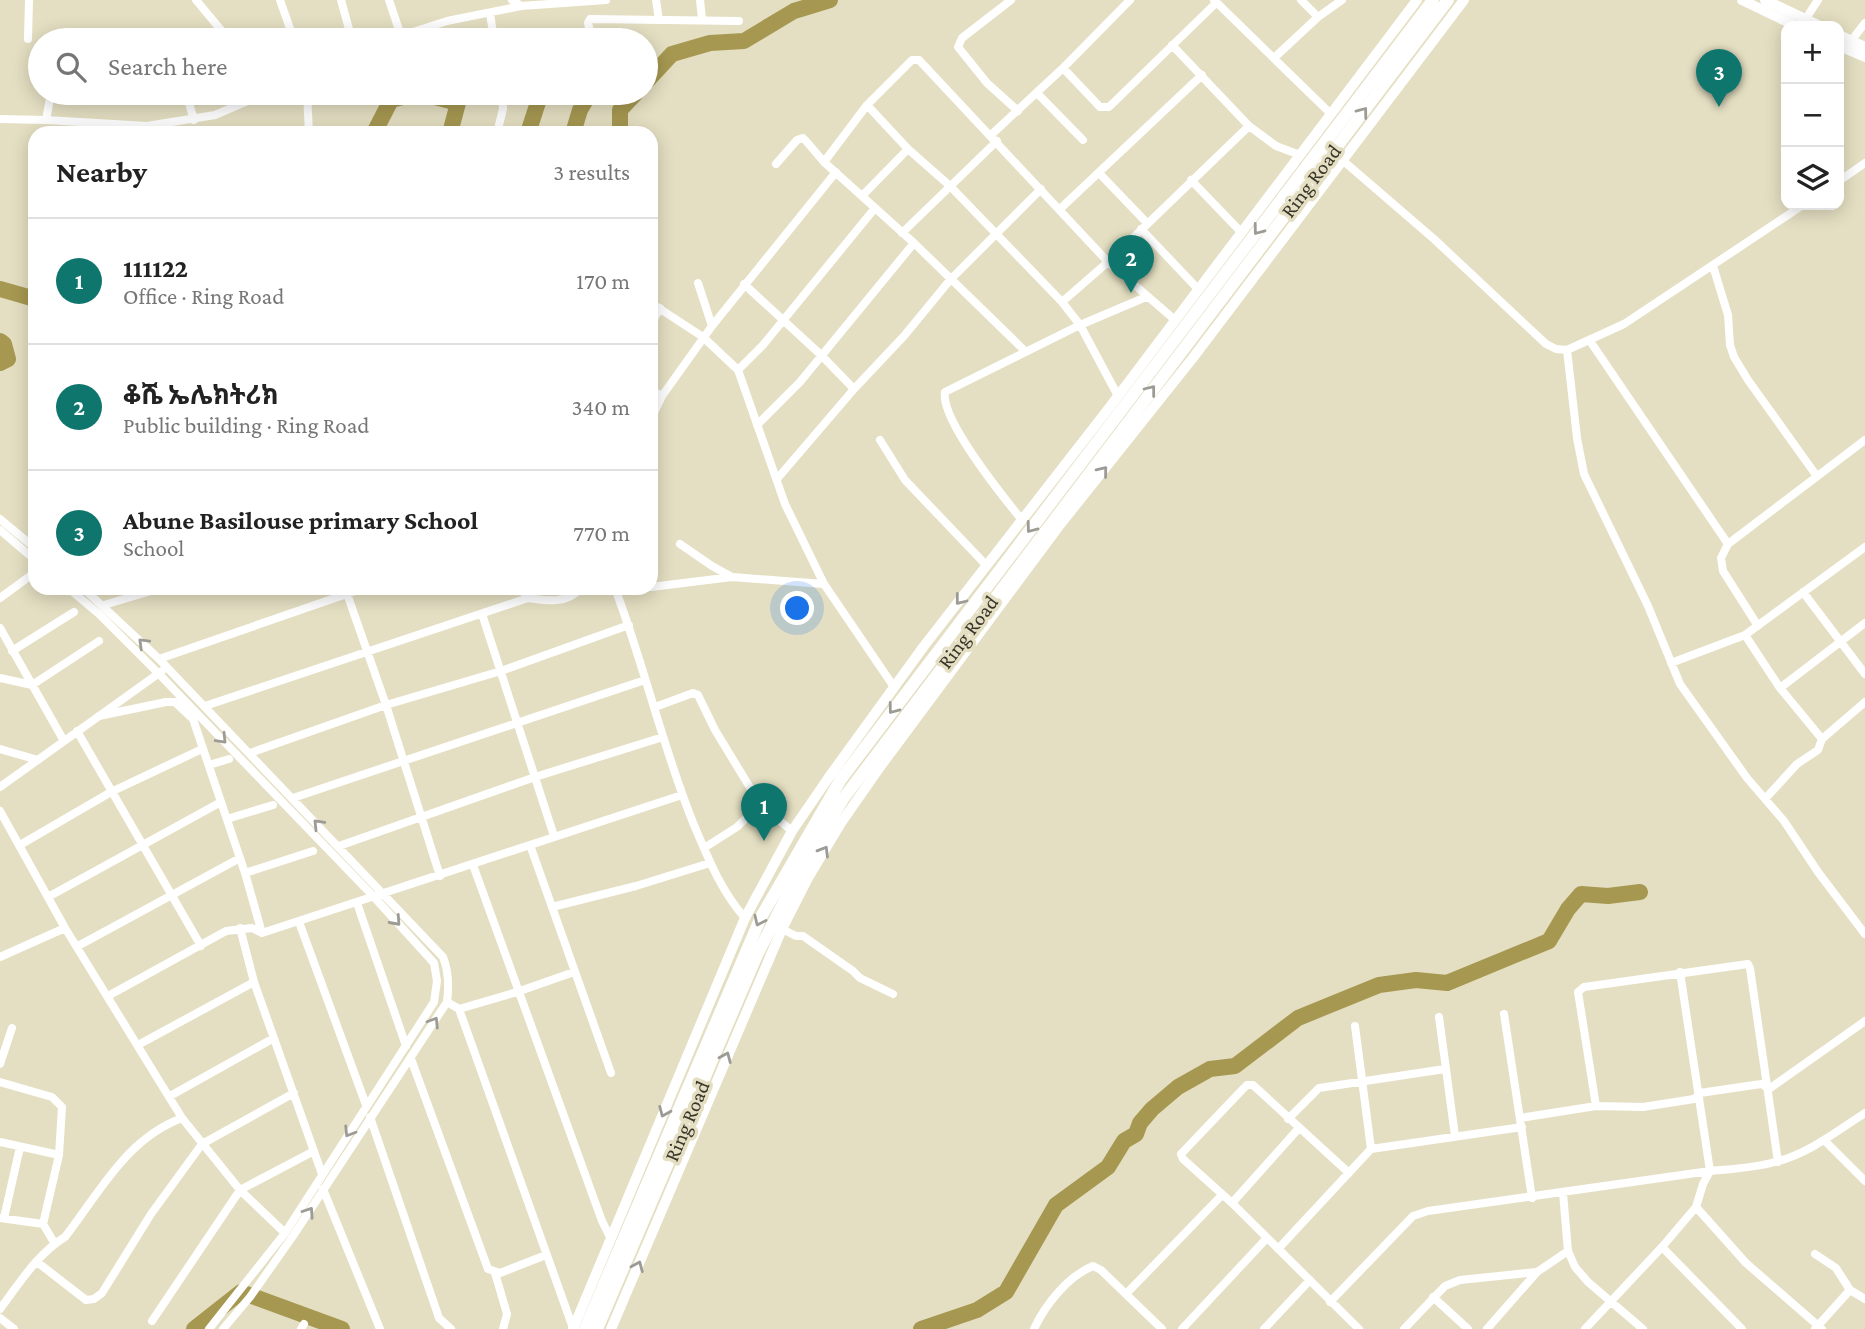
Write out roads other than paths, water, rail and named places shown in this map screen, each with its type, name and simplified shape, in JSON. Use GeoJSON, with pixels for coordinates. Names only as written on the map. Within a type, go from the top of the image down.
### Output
{"type":"FeatureCollection","features":[{"type":"Feature","properties":{"kind":"highway","name":"Ring Road"},"geometry":{"type":"LineString","coordinates":[[577,1329],[757,927],[780,881],[841,779],[1433,0]]}},
{"type":"Feature","properties":{"kind":"highway","name":"Ring Road"},"geometry":{"type":"LineString","coordinates":[[597,1329],[757,955],[793,884],[843,799],[1338,155],[1448,0]]}},
{"type":"Feature","properties":{"kind":"street"},"geometry":{"type":"LineString","coordinates":[[28,28],[29,0]]}},
{"type":"Feature","properties":{"kind":"street"},"geometry":{"type":"LineString","coordinates":[[196,0],[219,28]]}},
{"type":"Feature","properties":{"kind":"street"},"geometry":{"type":"LineString","coordinates":[[280,0],[290,28]]}},
{"type":"Feature","properties":{"kind":"street"},"geometry":{"type":"LineString","coordinates":[[341,0],[349,28]]}},
{"type":"Feature","properties":{"kind":"street"},"geometry":{"type":"LineString","coordinates":[[389,0],[398,28]]}},
{"type":"Feature","properties":{"kind":"street"},"geometry":{"type":"LineString","coordinates":[[512,0],[521,6]]}},
{"type":"Feature","properties":{"kind":"street"},"geometry":{"type":"LineString","coordinates":[[426,28],[521,6],[606,0]]}},
{"type":"Feature","properties":{"kind":"street"},"geometry":{"type":"LineString","coordinates":[[656,0],[659,20]]}},
{"type":"Feature","properties":{"kind":"street"},"geometry":{"type":"LineString","coordinates":[[700,0],[702,19]]}},
{"type":"Feature","properties":{"kind":"street"},"geometry":{"type":"LineString","coordinates":[[1011,0],[962,38],[958,47],[987,83],[1018,111]]}},
{"type":"Feature","properties":{"kind":"street"},"geometry":{"type":"LineString","coordinates":[[902,233],[950,186],[1018,111],[1130,0]]}},
{"type":"Feature","properties":{"kind":"street"},"geometry":{"type":"LineString","coordinates":[[1301,0],[1318,17]]}},
{"type":"Feature","properties":{"kind":"street"},"geometry":{"type":"LineString","coordinates":[[1274,58],[1318,17],[1342,0]]}},
{"type":"Feature","properties":{"kind":"street"},"geometry":{"type":"LineString","coordinates":[[577,1329],[611,1239],[745,918],[792,831],[894,687],[1417,0]]}},
{"type":"Feature","properties":{"kind":"street"},"geometry":{"type":"LineString","coordinates":[[611,1329],[782,929],[841,823],[1059,526],[1192,359],[1338,155],[1464,0]]}},
{"type":"Feature","properties":{"kind":"street"},"geometry":{"type":"LineString","coordinates":[[1742,0],[1794,21]]}},
{"type":"Feature","properties":{"kind":"street"},"geometry":{"type":"LineString","coordinates":[[1765,0],[1796,21]]}},
{"type":"Feature","properties":{"kind":"street"},"geometry":{"type":"LineString","coordinates":[[1803,21],[1818,0]]}},
{"type":"Feature","properties":{"kind":"street"},"geometry":{"type":"LineString","coordinates":[[1063,68],[1100,107],[1109,107],[1215,1],[1331,114]]}},
{"type":"Feature","properties":{"kind":"street"},"geometry":{"type":"LineString","coordinates":[[490,13],[492,28]]}},
{"type":"Feature","properties":{"kind":"street"},"geometry":{"type":"LineString","coordinates":[[589,28],[590,19],[739,21]]}},
{"type":"Feature","properties":{"kind":"street"},"geometry":{"type":"LineString","coordinates":[[1852,41],[1865,23]]}},
{"type":"Feature","properties":{"kind":"street"},"geometry":{"type":"LineString","coordinates":[[1844,37],[1865,47]]}},
{"type":"Feature","properties":{"kind":"street"},"geometry":{"type":"LineString","coordinates":[[1172,45],[1249,126],[1276,146],[1300,155]]}},
{"type":"Feature","properties":{"kind":"street"},"geometry":{"type":"LineString","coordinates":[[1844,48],[1865,57]]}},
{"type":"Feature","properties":{"kind":"street"},"geometry":{"type":"LineString","coordinates":[[824,162],[867,105],[912,60],[919,60],[1108,262],[1175,320]]}},
{"type":"Feature","properties":{"kind":"street"},"geometry":{"type":"LineString","coordinates":[[1060,209],[1202,75]]}},
{"type":"Feature","properties":{"kind":"street"},"geometry":{"type":"LineString","coordinates":[[1037,93],[1083,140]]}},
{"type":"Feature","properties":{"kind":"street"},"geometry":{"type":"LineString","coordinates":[[46,120],[49,105]]}},
{"type":"Feature","properties":{"kind":"street"},"geometry":{"type":"LineString","coordinates":[[190,105],[194,120]]}},
{"type":"Feature","properties":{"kind":"street"},"geometry":{"type":"LineString","coordinates":[[154,126],[215,115],[238,105]]}},
{"type":"Feature","properties":{"kind":"street"},"geometry":{"type":"LineString","coordinates":[[308,105],[309,126]]}},
{"type":"Feature","properties":{"kind":"street"},"geometry":{"type":"LineString","coordinates":[[499,126],[503,105]]}},
{"type":"Feature","properties":{"kind":"street"},"geometry":{"type":"LineString","coordinates":[[867,105],[1062,302],[1080,325],[1118,396]]}},
{"type":"Feature","properties":{"kind":"street"},"geometry":{"type":"LineString","coordinates":[[0,119],[133,126]]}},
{"type":"Feature","properties":{"kind":"street"},"geometry":{"type":"LineString","coordinates":[[1062,302],[1108,262],[1249,126]]}},
{"type":"Feature","properties":{"kind":"street"},"geometry":{"type":"LineString","coordinates":[[776,164],[800,138],[806,141],[824,162],[914,243],[1026,351]]}},
{"type":"Feature","properties":{"kind":"street"},"geometry":{"type":"LineString","coordinates":[[862,197],[908,149]]}},
{"type":"Feature","properties":{"kind":"street"},"geometry":{"type":"LineString","coordinates":[[1338,155],[1434,239],[1546,344],[1556,349],[1567,350],[1624,324],[1796,210]]}},
{"type":"Feature","properties":{"kind":"street"},"geometry":{"type":"LineString","coordinates":[[1844,178],[1865,163]]}},
{"type":"Feature","properties":{"kind":"street"},"geometry":{"type":"LineString","coordinates":[[658,404],[703,337],[836,172]]}},
{"type":"Feature","properties":{"kind":"street"},"geometry":{"type":"LineString","coordinates":[[1099,173],[1198,289]]}},
{"type":"Feature","properties":{"kind":"street"},"geometry":{"type":"LineString","coordinates":[[1191,180],[1241,232]]}},
{"type":"Feature","properties":{"kind":"street"},"geometry":{"type":"LineString","coordinates":[[777,479],[950,280],[1041,189]]}},
{"type":"Feature","properties":{"kind":"street"},"geometry":{"type":"LineString","coordinates":[[738,370],[763,345],[875,208]]}},
{"type":"Feature","properties":{"kind":"street"},"geometry":{"type":"LineString","coordinates":[[757,425],[800,382],[914,243]]}},
{"type":"Feature","properties":{"kind":"street"},"geometry":{"type":"LineString","coordinates":[[1713,266],[1728,315],[1730,345],[1734,357],[1816,475]]}},
{"type":"Feature","properties":{"kind":"street"},"geometry":{"type":"LineString","coordinates":[[698,283],[712,326]]}},
{"type":"Feature","properties":{"kind":"street"},"geometry":{"type":"LineString","coordinates":[[744,284],[854,388]]}},
{"type":"Feature","properties":{"kind":"street"},"geometry":{"type":"LineString","coordinates":[[1022,520],[970,451],[946,406],[944,398],[947,389],[1080,325],[1146,297]]}},
{"type":"Feature","properties":{"kind":"street"},"geometry":{"type":"LineString","coordinates":[[658,312],[660,308],[703,337],[738,370],[803,543],[824,584],[894,687]]}},
{"type":"Feature","properties":{"kind":"street"},"geometry":{"type":"LineString","coordinates":[[1590,341],[1728,544]]}},
{"type":"Feature","properties":{"kind":"street"},"geometry":{"type":"LineString","coordinates":[[1567,350],[1584,474],[1647,606],[1680,684],[1747,778],[1784,821],[1865,934]]}},
{"type":"Feature","properties":{"kind":"street"},"geometry":{"type":"LineString","coordinates":[[658,394],[662,396]]}},
{"type":"Feature","properties":{"kind":"street"},"geometry":{"type":"LineString","coordinates":[[880,440],[905,480],[987,566]]}},
{"type":"Feature","properties":{"kind":"street"},"geometry":{"type":"LineString","coordinates":[[1758,626],[1723,571],[1721,558],[1728,544],[1865,440]]}},
{"type":"Feature","properties":{"kind":"street"},"geometry":{"type":"LineString","coordinates":[[0,519],[28,542]]}},
{"type":"Feature","properties":{"kind":"street"},"geometry":{"type":"LineString","coordinates":[[0,530],[28,554]]}},
{"type":"Feature","properties":{"kind":"street"},"geometry":{"type":"LineString","coordinates":[[680,544],[733,577]]}},
{"type":"Feature","properties":{"kind":"street"},"geometry":{"type":"LineString","coordinates":[[1671,663],[1745,635],[1865,547]]}},
{"type":"Feature","properties":{"kind":"street"},"geometry":{"type":"LineString","coordinates":[[0,598],[28,577]]}},
{"type":"Feature","properties":{"kind":"street"},"geometry":{"type":"LineString","coordinates":[[658,587],[733,577],[824,584]]}},
{"type":"Feature","properties":{"kind":"street"},"geometry":{"type":"LineString","coordinates":[[1803,592],[1865,674]]}},
{"type":"Feature","properties":{"kind":"street"},"geometry":{"type":"LineString","coordinates":[[76,595],[159,674],[374,897],[434,963],[438,981],[435,1002],[285,1233],[209,1329]]}},
{"type":"Feature","properties":{"kind":"street"},"geometry":{"type":"LineString","coordinates":[[91,595],[168,667],[443,957],[448,981],[447,1002],[411,1059],[250,1297],[223,1329]]}},
{"type":"Feature","properties":{"kind":"street"},"geometry":{"type":"LineString","coordinates":[[104,606],[139,595]]}},
{"type":"Feature","properties":{"kind":"street"},"geometry":{"type":"LineString","coordinates":[[159,659],[335,595]]}},
{"type":"Feature","properties":{"kind":"street"},"geometry":{"type":"LineString","coordinates":[[347,595],[386,705],[440,876]]}},
{"type":"Feature","properties":{"kind":"street"},"geometry":{"type":"LineString","coordinates":[[205,706],[528,598],[549,601],[570,595]]}},
{"type":"Feature","properties":{"kind":"street"},"geometry":{"type":"LineString","coordinates":[[616,595],[629,625],[682,795],[710,863],[730,902],[745,918]]}},
{"type":"Feature","properties":{"kind":"street"},"geometry":{"type":"LineString","coordinates":[[12,651],[74,612]]}},
{"type":"Feature","properties":{"kind":"street"},"geometry":{"type":"LineString","coordinates":[[481,614],[554,836]]}},
{"type":"Feature","properties":{"kind":"street"},"geometry":{"type":"LineString","coordinates":[[1780,688],[1865,623]]}},
{"type":"Feature","properties":{"kind":"street"},"geometry":{"type":"LineString","coordinates":[[250,753],[386,705],[501,671],[629,625]]}},
{"type":"Feature","properties":{"kind":"street"},"geometry":{"type":"LineString","coordinates":[[0,628],[64,741]]}},
{"type":"Feature","properties":{"kind":"street"},"geometry":{"type":"LineString","coordinates":[[1745,635],[1780,688],[1822,739]]}},
{"type":"Feature","properties":{"kind":"street"},"geometry":{"type":"LineString","coordinates":[[0,678],[32,685],[99,641]]}},
{"type":"Feature","properties":{"kind":"street"},"geometry":{"type":"LineString","coordinates":[[0,787],[168,667]]}},
{"type":"Feature","properties":{"kind":"street"},"geometry":{"type":"LineString","coordinates":[[293,798],[645,680]]}},
{"type":"Feature","properties":{"kind":"street"},"geometry":{"type":"LineString","coordinates":[[655,707],[693,693],[698,695],[715,730],[760,804],[792,831]]}},
{"type":"Feature","properties":{"kind":"street"},"geometry":{"type":"LineString","coordinates":[[99,716],[175,702],[193,719],[228,819],[262,933]]}},
{"type":"Feature","properties":{"kind":"street"},"geometry":{"type":"LineString","coordinates":[[1765,799],[1797,764],[1818,750],[1822,739],[1865,702]]}},
{"type":"Feature","properties":{"kind":"street"},"geometry":{"type":"LineString","coordinates":[[77,732],[201,946]]}},
{"type":"Feature","properties":{"kind":"street"},"geometry":{"type":"LineString","coordinates":[[339,846],[535,777],[663,737]]}},
{"type":"Feature","properties":{"kind":"street"},"geometry":{"type":"LineString","coordinates":[[20,845],[111,792],[202,748]]}},
{"type":"Feature","properties":{"kind":"street"},"geometry":{"type":"LineString","coordinates":[[0,749],[38,760]]}},
{"type":"Feature","properties":{"kind":"street"},"geometry":{"type":"LineString","coordinates":[[209,765],[229,759]]}},
{"type":"Feature","properties":{"kind":"street"},"geometry":{"type":"LineString","coordinates":[[108,996],[226,931],[252,928],[262,933],[299,922],[682,795]]}},
{"type":"Feature","properties":{"kind":"street"},"geometry":{"type":"LineString","coordinates":[[48,897],[220,802]]}},
{"type":"Feature","properties":{"kind":"street"},"geometry":{"type":"LineString","coordinates":[[704,848],[737,827],[760,804]]}},
{"type":"Feature","properties":{"kind":"street"},"geometry":{"type":"LineString","coordinates":[[228,819],[273,805]]}},
{"type":"Feature","properties":{"kind":"street"},"geometry":{"type":"LineString","coordinates":[[0,811],[65,928],[182,1118],[240,1190],[285,1233]]}},
{"type":"Feature","properties":{"kind":"street"},"geometry":{"type":"LineString","coordinates":[[530,845],[611,1073]]}},
{"type":"Feature","properties":{"kind":"street"},"geometry":{"type":"LineString","coordinates":[[245,873],[313,851]]}},
{"type":"Feature","properties":{"kind":"street"},"geometry":{"type":"LineString","coordinates":[[78,946],[240,858]]}},
{"type":"Feature","properties":{"kind":"street"},"geometry":{"type":"LineString","coordinates":[[552,907],[636,886],[710,863]]}},
{"type":"Feature","properties":{"kind":"street"},"geometry":{"type":"LineString","coordinates":[[473,865],[517,992],[611,1239]]}},
{"type":"Feature","properties":{"kind":"street"},"geometry":{"type":"LineString","coordinates":[[357,903],[407,1046]]}},
{"type":"Feature","properties":{"kind":"street"},"geometry":{"type":"LineString","coordinates":[[299,922],[366,1105]]}},
{"type":"Feature","properties":{"kind":"street"},"geometry":{"type":"LineString","coordinates":[[0,957],[65,928]]}},
{"type":"Feature","properties":{"kind":"street"},"geometry":{"type":"LineString","coordinates":[[240,928],[254,982],[322,1174]]}},
{"type":"Feature","properties":{"kind":"street"},"geometry":{"type":"LineString","coordinates":[[782,929],[796,936],[803,936],[860,978],[893,994]]}},
{"type":"Feature","properties":{"kind":"street"},"geometry":{"type":"LineString","coordinates":[[1596,1106],[1578,992],[1584,988],[1680,972],[1748,964],[1778,1162]]}},
{"type":"Feature","properties":{"kind":"street"},"geometry":{"type":"LineString","coordinates":[[459,1009],[574,972]]}},
{"type":"Feature","properties":{"kind":"street"},"geometry":{"type":"LineString","coordinates":[[1586,1329],[1662,1248],[1696,1207],[1710,1171],[1680,972]]}},
{"type":"Feature","properties":{"kind":"street"},"geometry":{"type":"LineString","coordinates":[[138,1045],[254,982]]}},
{"type":"Feature","properties":{"kind":"street"},"geometry":{"type":"LineString","coordinates":[[447,1002],[459,1009],[546,1255],[577,1329]]}},
{"type":"Feature","properties":{"kind":"street"},"geometry":{"type":"LineString","coordinates":[[1504,1014],[1532,1198]]}},
{"type":"Feature","properties":{"kind":"street"},"geometry":{"type":"LineString","coordinates":[[1439,1017],[1455,1136]]}},
{"type":"Feature","properties":{"kind":"street"},"geometry":{"type":"LineString","coordinates":[[1769,1089],[1865,1021]]}},
{"type":"Feature","properties":{"kind":"street"},"geometry":{"type":"LineString","coordinates":[[1354,1026],[1371,1149]]}},
{"type":"Feature","properties":{"kind":"street"},"geometry":{"type":"LineString","coordinates":[[0,1059],[12,1028]]}},
{"type":"Feature","properties":{"kind":"street"},"geometry":{"type":"LineString","coordinates":[[170,1096],[274,1038]]}},
{"type":"Feature","properties":{"kind":"street"},"geometry":{"type":"LineString","coordinates":[[411,1059],[488,1269],[495,1273],[506,1314],[503,1329]]}},
{"type":"Feature","properties":{"kind":"street"},"geometry":{"type":"LineString","coordinates":[[1288,1119],[1319,1088],[1445,1069]]}},
{"type":"Feature","properties":{"kind":"street"},"geometry":{"type":"LineString","coordinates":[[0,1082],[58,1100],[62,1107],[59,1155],[43,1224],[54,1244]]}},
{"type":"Feature","properties":{"kind":"street"},"geometry":{"type":"LineString","coordinates":[[1278,1249],[1371,1149],[1455,1136],[1596,1106],[1643,1107],[1694,1099],[1700,1093],[1754,1084],[1762,1084],[1769,1089]]}},
{"type":"Feature","properties":{"kind":"street"},"geometry":{"type":"LineString","coordinates":[[1349,1173],[1253,1085],[1247,1085],[1181,1154],[1183,1159],[1232,1203],[1359,1329]]}},
{"type":"Feature","properties":{"kind":"street"},"geometry":{"type":"LineString","coordinates":[[37,1262],[86,1300],[94,1299],[102,1293],[151,1214],[202,1144],[295,1093]]}},
{"type":"Feature","properties":{"kind":"street"},"geometry":{"type":"LineString","coordinates":[[1330,1302],[1413,1216],[1428,1211],[1778,1162],[1824,1140],[1865,1112]]}},
{"type":"Feature","properties":{"kind":"street"},"geometry":{"type":"LineString","coordinates":[[370,1117],[439,1318],[451,1329]]}},
{"type":"Feature","properties":{"kind":"street"},"geometry":{"type":"LineString","coordinates":[[0,1309],[37,1262],[54,1244],[65,1237],[119,1163],[144,1138],[182,1118]]}},
{"type":"Feature","properties":{"kind":"street"},"geometry":{"type":"LineString","coordinates":[[1232,1203],[1299,1128]]}},
{"type":"Feature","properties":{"kind":"street"},"geometry":{"type":"LineString","coordinates":[[1824,1140],[1865,1181]]}},
{"type":"Feature","properties":{"kind":"street"},"geometry":{"type":"LineString","coordinates":[[0,1142],[59,1155]]}},
{"type":"Feature","properties":{"kind":"street"},"geometry":{"type":"LineString","coordinates":[[20,1146],[2,1218],[43,1224]]}},
{"type":"Feature","properties":{"kind":"street"},"geometry":{"type":"LineString","coordinates":[[152,1321],[240,1190],[314,1151]]}},
{"type":"Feature","properties":{"kind":"street"},"geometry":{"type":"LineString","coordinates":[[316,1184],[324,1190],[380,1329]]}},
{"type":"Feature","properties":{"kind":"street"},"geometry":{"type":"LineString","coordinates":[[1563,1193],[1568,1251],[1575,1267],[1643,1329]]}},
{"type":"Feature","properties":{"kind":"street"},"geometry":{"type":"LineString","coordinates":[[1126,1294],[1222,1195]]}},
{"type":"Feature","properties":{"kind":"street"},"geometry":{"type":"LineString","coordinates":[[1696,1207],[1746,1263],[1818,1328],[1850,1290]]}},
{"type":"Feature","properties":{"kind":"street"},"geometry":{"type":"LineString","coordinates":[[1182,1329],[1267,1238]]}},
{"type":"Feature","properties":{"kind":"street"},"geometry":{"type":"LineString","coordinates":[[1662,1248],[1742,1329]]}},
{"type":"Feature","properties":{"kind":"street"},"geometry":{"type":"LineString","coordinates":[[1487,1329],[1537,1272],[1568,1251]]}},
{"type":"Feature","properties":{"kind":"street"},"geometry":{"type":"LineString","coordinates":[[1815,1254],[1836,1268],[1850,1290],[1865,1299]]}},
{"type":"Feature","properties":{"kind":"street"},"geometry":{"type":"LineString","coordinates":[[495,1273],[546,1255]]}},
{"type":"Feature","properties":{"kind":"street"},"geometry":{"type":"LineString","coordinates":[[1034,1329],[1039,1318],[1065,1286],[1083,1270],[1093,1266],[1101,1270],[1162,1329]]}},
{"type":"Feature","properties":{"kind":"street"},"geometry":{"type":"LineString","coordinates":[[1404,1329],[1445,1286],[1460,1280],[1537,1272]]}},
{"type":"Feature","properties":{"kind":"street"},"geometry":{"type":"LineString","coordinates":[[1264,1329],[1310,1280]]}},
{"type":"Feature","properties":{"kind":"street"},"geometry":{"type":"LineString","coordinates":[[1433,1297],[1468,1329]]}},
{"type":"Feature","properties":{"kind":"street"},"geometry":{"type":"LineString","coordinates":[[0,1318],[15,1329]]}},
{"type":"Feature","properties":{"kind":"waterway"},"geometry":{"type":"LineString","coordinates":[[658,69],[672,54],[710,43],[744,41],[794,11],[830,0]]}},
{"type":"Feature","properties":{"kind":"waterway"},"geometry":{"type":"LineString","coordinates":[[378,126],[388,105]]}},
{"type":"Feature","properties":{"kind":"waterway"},"geometry":{"type":"LineString","coordinates":[[452,126],[457,105]]}},
{"type":"Feature","properties":{"kind":"waterway"},"geometry":{"type":"LineString","coordinates":[[530,126],[537,105]]}},
{"type":"Feature","properties":{"kind":"waterway"},"geometry":{"type":"LineString","coordinates":[[575,126],[583,105]]}},
{"type":"Feature","properties":{"kind":"waterway"},"geometry":{"type":"LineString","coordinates":[[620,126],[620,110],[625,105]]}},
{"type":"Feature","properties":{"kind":"waterway"},"geometry":{"type":"LineString","coordinates":[[0,289],[28,297]]}},
{"type":"Feature","properties":{"kind":"waterway"},"geometry":{"type":"LineString","coordinates":[[0,341],[4,344],[8,359],[0,363]]}},
{"type":"Feature","properties":{"kind":"waterway"},"geometry":{"type":"LineString","coordinates":[[921,1329],[977,1310],[1006,1292],[1056,1205],[1108,1167],[1124,1141],[1136,1134],[1140,1123],[1152,1109],[1178,1087],[1210,1069],[1235,1066],[1298,1018],[1379,985],[1416,980],[1447,983],[1549,941],[1568,909],[1581,894],[1608,896],[1640,892]]}},
{"type":"Feature","properties":{"kind":"waterway"},"geometry":{"type":"LineString","coordinates":[[194,1329],[241,1292],[342,1329]]}},
{"type":"Feature","properties":{"kind":"place","name":"Abune Basilouse primary School"},"geometry":{"type":"Point","coordinates":[1719,107]}},
{"type":"Feature","properties":{"kind":"place","name":"ቆሼ ኤሌክትሪክ"},"geometry":{"type":"Point","coordinates":[1131,293]}},
{"type":"Feature","properties":{"kind":"place","name":"111122"},"geometry":{"type":"Point","coordinates":[764,841]}}]}
